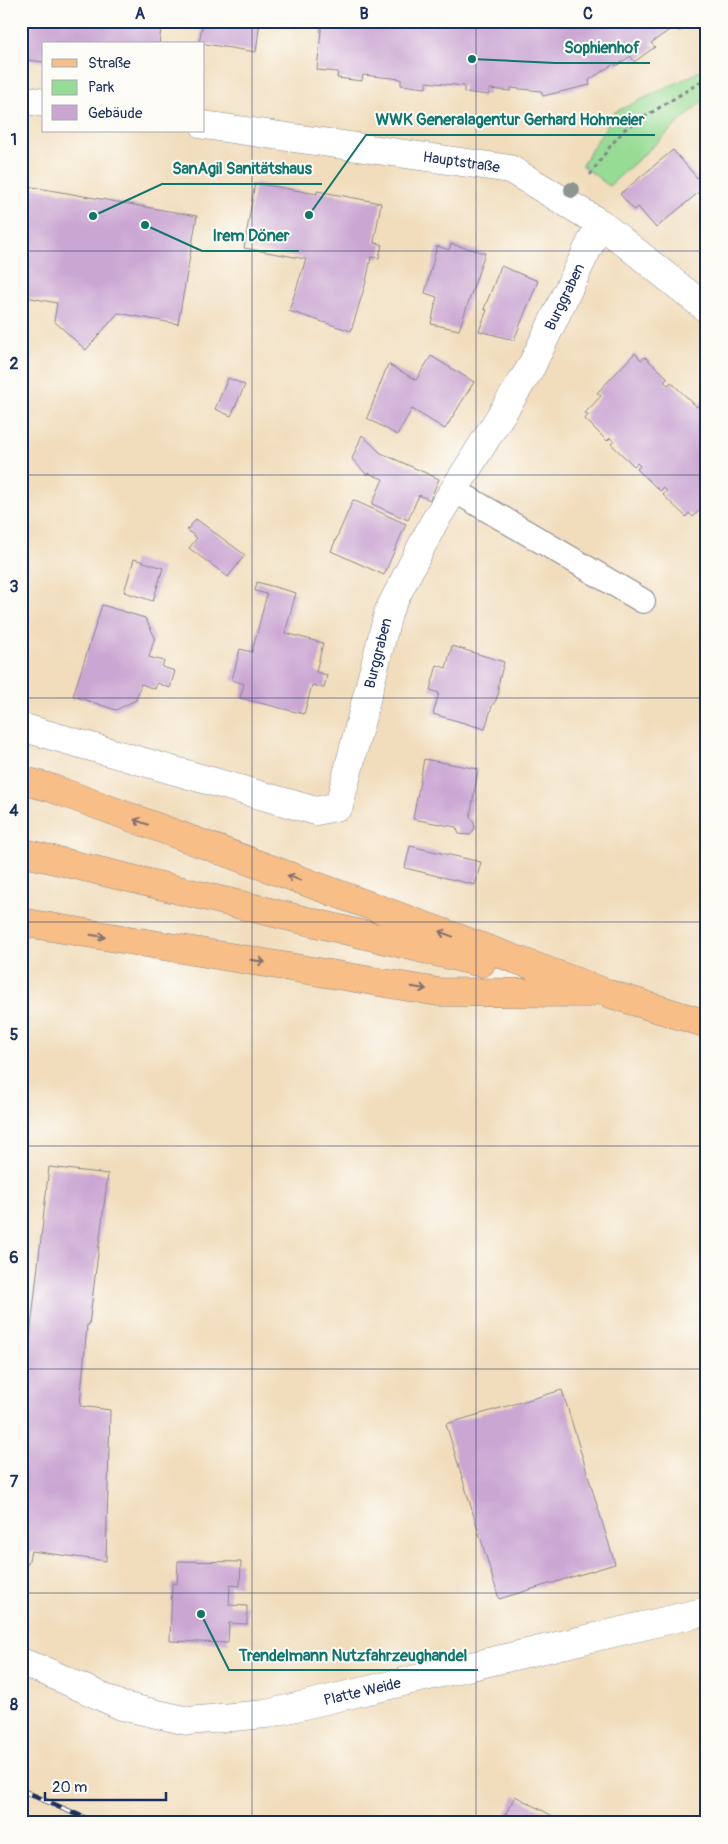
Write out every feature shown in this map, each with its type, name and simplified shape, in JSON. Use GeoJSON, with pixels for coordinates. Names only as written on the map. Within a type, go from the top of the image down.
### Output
{"type":"FeatureCollection","features":[{"type":"Feature","properties":{"kind":"main road"},"geometry":{"type":"LineString","coordinates":[[21,780],[50,788],[607,993],[707,1024]]}},
{"type":"Feature","properties":{"kind":"main road"},"geometry":{"type":"LineString","coordinates":[[21,852],[607,993]]}},
{"type":"Feature","properties":{"kind":"main road"},"geometry":{"type":"LineString","coordinates":[[21,922],[438,992],[607,993]]}},
{"type":"Feature","properties":{"kind":"street"},"geometry":{"type":"LineString","coordinates":[[21,99],[42,103]]}},
{"type":"Feature","properties":{"kind":"street","name":"Hauptstraße"},"geometry":{"type":"LineString","coordinates":[[205,125],[510,168],[600,223],[707,309]]}},
{"type":"Feature","properties":{"kind":"street","name":"Burggraben"},"geometry":{"type":"LineString","coordinates":[[21,727],[316,811],[339,806],[389,610],[434,522],[531,367],[600,223]]}},
{"type":"Feature","properties":{"kind":"street","name":"Platte Weide"},"geometry":{"type":"LineString","coordinates":[[21,1662],[122,1706],[188,1721],[266,1714],[707,1611]]}},
{"type":"Feature","properties":{"kind":"lane"},"geometry":{"type":"LineString","coordinates":[[454,490],[642,601]]}},
{"type":"Feature","properties":{"kind":"path"},"geometry":{"type":"LineString","coordinates":[[570,205],[611,145],[625,129],[707,78]]}},
{"type":"Feature","properties":{"kind":"green space"},"geometry":{"type":"Polygon","coordinates":[[[707,64],[707,97],[609,186],[582,165],[615,112],[693,75],[707,64]]]}},
{"type":"Feature","properties":{"kind":"building"},"geometry":{"type":"Polygon","coordinates":[[[21,21],[162,21],[159,42],[42,42],[42,62],[21,59],[21,21]]]}},
{"type":"Feature","properties":{"kind":"building"},"geometry":{"type":"Polygon","coordinates":[[[203,21],[260,21],[256,52],[199,42],[203,21]]]}},
{"type":"Feature","properties":{"kind":"building"},"geometry":{"type":"Polygon","coordinates":[[[322,21],[694,21],[679,31],[675,26],[651,43],[655,47],[634,62],[631,56],[616,66],[615,63],[589,80],[590,85],[543,96],[541,91],[511,88],[511,91],[489,89],[489,95],[464,92],[464,86],[426,82],[426,88],[401,85],[401,79],[363,75],[362,81],[337,78],[338,72],[317,70],[322,21]]]}},
{"type":"Feature","properties":{"kind":"building"},"geometry":{"type":"Polygon","coordinates":[[[673,150],[705,187],[656,228],[638,207],[634,210],[620,194],[673,150]]]}},
{"type":"Feature","properties":{"kind":"building"},"geometry":{"type":"Polygon","coordinates":[[[255,183],[317,194],[317,191],[381,203],[374,243],[382,244],[379,258],[371,257],[366,282],[351,331],[289,311],[306,259],[244,248],[255,183]]]}},
{"type":"Feature","properties":{"kind":"building"},"geometry":{"type":"Polygon","coordinates":[[[21,185],[197,216],[178,324],[118,313],[86,350],[54,321],[57,303],[21,296],[21,185]]]}},
{"type":"Feature","properties":{"kind":"building"},"geometry":{"type":"Polygon","coordinates":[[[451,244],[485,253],[459,330],[431,324],[437,297],[425,293],[437,246],[449,250],[451,244]]]}},
{"type":"Feature","properties":{"kind":"building"},"geometry":{"type":"Polygon","coordinates":[[[501,266],[538,281],[514,340],[479,331],[487,310],[484,309],[501,266]]]}},
{"type":"Feature","properties":{"kind":"building"},"geometry":{"type":"Polygon","coordinates":[[[635,353],[641,360],[645,357],[668,378],[664,382],[668,385],[671,382],[697,407],[703,400],[707,404],[707,502],[693,517],[689,513],[686,517],[663,495],[667,491],[663,488],[660,491],[637,469],[640,466],[637,463],[634,466],[611,444],[614,441],[610,438],[607,441],[585,419],[588,415],[585,413],[601,396],[597,393],[635,353]]]}},
{"type":"Feature","properties":{"kind":"building"},"geometry":{"type":"Polygon","coordinates":[[[431,356],[474,382],[445,429],[412,409],[397,435],[367,418],[388,364],[416,380],[431,356]]]}},
{"type":"Feature","properties":{"kind":"building"},"geometry":{"type":"Polygon","coordinates":[[[228,378],[245,385],[231,416],[215,409],[228,378]]]}},
{"type":"Feature","properties":{"kind":"building"},"geometry":{"type":"Polygon","coordinates":[[[362,435],[381,453],[439,479],[430,500],[419,495],[408,520],[372,504],[383,479],[368,473],[367,475],[352,459],[362,435]]]}},
{"type":"Feature","properties":{"kind":"building"},"geometry":{"type":"Polygon","coordinates":[[[353,500],[406,524],[384,575],[331,551],[353,500]]]}},
{"type":"Feature","properties":{"kind":"building"},"geometry":{"type":"Polygon","coordinates":[[[196,519],[245,555],[228,577],[189,548],[197,538],[187,530],[196,519]]]}},
{"type":"Feature","properties":{"kind":"building"},"geometry":{"type":"Polygon","coordinates":[[[134,559],[163,568],[153,601],[124,592],[134,559]]]}},
{"type":"Feature","properties":{"kind":"building"},"geometry":{"type":"Polygon","coordinates":[[[257,582],[296,593],[285,633],[323,643],[316,672],[327,675],[324,688],[312,685],[304,714],[240,698],[244,684],[232,680],[240,649],[252,652],[267,594],[255,591],[257,582]]]}},
{"type":"Feature","properties":{"kind":"building"},"geometry":{"type":"Polygon","coordinates":[[[102,605],[145,618],[155,637],[149,657],[164,661],[162,667],[175,671],[170,688],[157,683],[155,689],[141,684],[136,700],[116,710],[73,696],[102,605]]]}},
{"type":"Feature","properties":{"kind":"building"},"geometry":{"type":"Polygon","coordinates":[[[452,646],[504,662],[498,685],[499,692],[492,706],[485,729],[433,714],[439,693],[430,690],[437,665],[446,668],[452,646]]]}},
{"type":"Feature","properties":{"kind":"building"},"geometry":{"type":"Polygon","coordinates":[[[424,759],[478,769],[470,818],[473,820],[475,828],[470,835],[459,834],[456,827],[413,819],[424,759]]]}},
{"type":"Feature","properties":{"kind":"building"},"geometry":{"type":"Polygon","coordinates":[[[410,846],[481,862],[475,885],[405,868],[410,846]]]}},
{"type":"Feature","properties":{"kind":"building"},"geometry":{"type":"Polygon","coordinates":[[[49,1167],[108,1174],[89,1325],[87,1325],[80,1406],[110,1410],[106,1561],[31,1551],[28,1564],[21,1563],[21,1399],[23,1399],[49,1167]]]}},
{"type":"Feature","properties":{"kind":"building"},"geometry":{"type":"Polygon","coordinates":[[[562,1390],[615,1564],[499,1599],[446,1424],[562,1390]]]}},
{"type":"Feature","properties":{"kind":"building"},"geometry":{"type":"Polygon","coordinates":[[[178,1561],[241,1562],[240,1586],[230,1585],[229,1605],[247,1606],[247,1624],[229,1623],[228,1643],[170,1641],[172,1583],[177,1584],[178,1561]]]}},
{"type":"Feature","properties":{"kind":"building"},"geometry":{"type":"Polygon","coordinates":[[[515,1796],[566,1823],[501,1823],[515,1796]]]}},
{"type":"Feature","properties":{"kind":"railway"},"geometry":{"type":"LineString","coordinates":[[21,1790],[96,1823]]}},
{"type":"Feature","properties":{"kind":"place","name":"Sophienhof"},"geometry":{"type":"Point","coordinates":[472,59]}},
{"type":"Feature","properties":{"kind":"place","name":"WWK Generalagentur Gerhard Hohmeier"},"geometry":{"type":"Point","coordinates":[309,215]}},
{"type":"Feature","properties":{"kind":"place","name":"SanAgil Sanitätshaus"},"geometry":{"type":"Point","coordinates":[93,216]}},
{"type":"Feature","properties":{"kind":"place","name":"Irem Döner"},"geometry":{"type":"Point","coordinates":[145,225]}},
{"type":"Feature","properties":{"kind":"place","name":"Trendelmann Nutzfahrzeughandel"},"geometry":{"type":"Point","coordinates":[201,1614]}}]}
